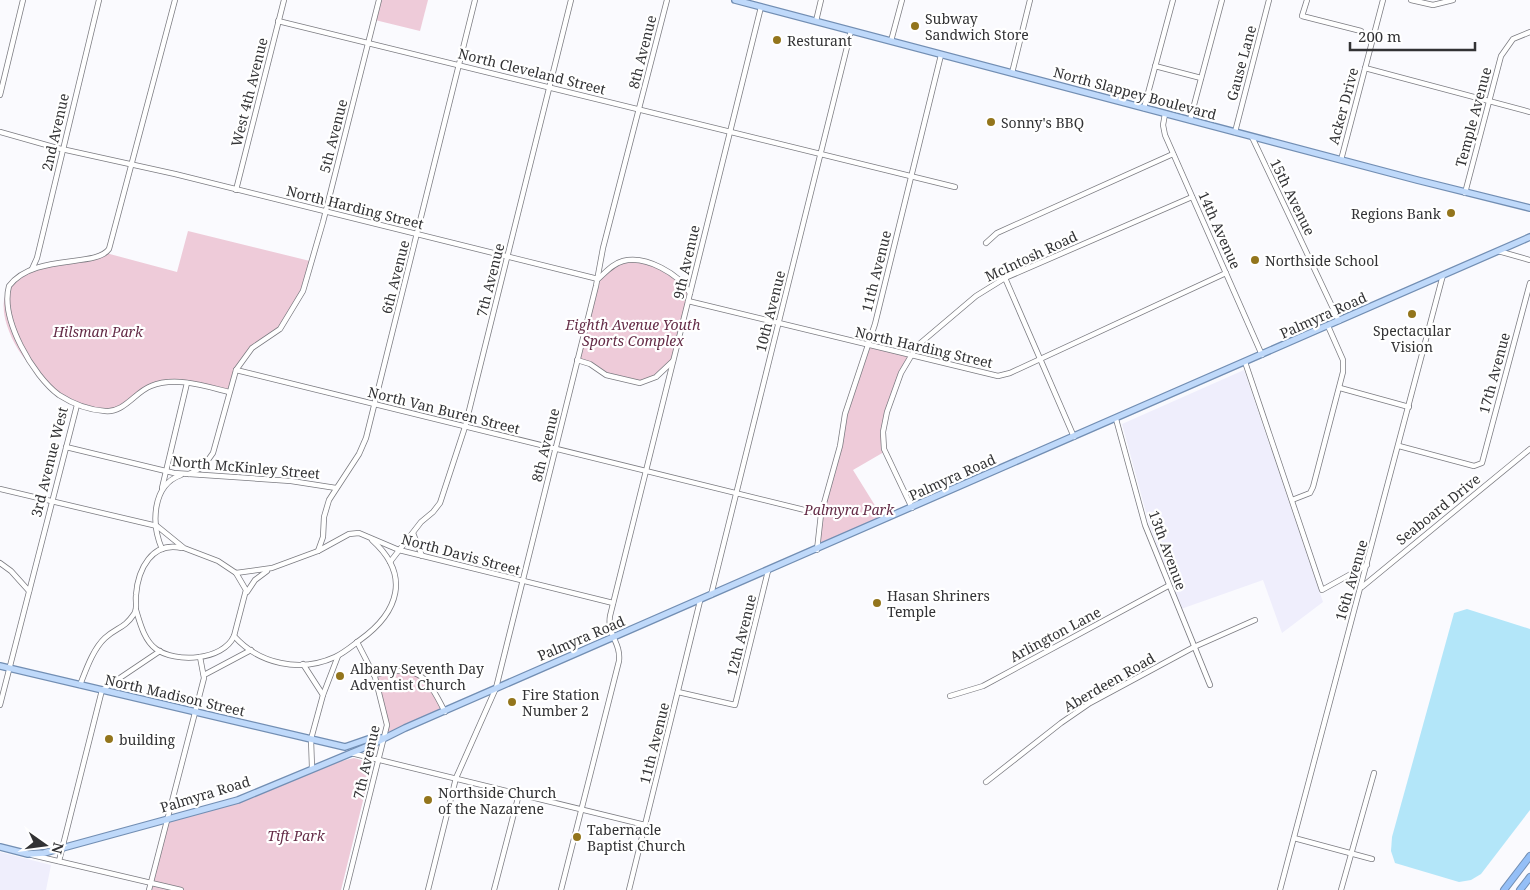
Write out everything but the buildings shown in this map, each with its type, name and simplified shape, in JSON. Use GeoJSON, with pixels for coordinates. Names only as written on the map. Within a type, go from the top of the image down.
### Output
{"type":"FeatureCollection","features":[{"type":"Feature","properties":{"kind":"highway"},"geometry":{"type":"LineString","coordinates":[[1504,890],[1530,856]]}},
{"type":"Feature","properties":{"kind":"highway"},"geometry":{"type":"LineString","coordinates":[[1520,890],[1530,876]]}},
{"type":"Feature","properties":{"kind":"main road","name":"North Slappey Boulevard"},"geometry":{"type":"LineString","coordinates":[[735,0],[1252,137],[1530,208]]}},
{"type":"Feature","properties":{"kind":"main road","name":"Palmyra Road"},"geometry":{"type":"LineString","coordinates":[[28,854],[44,853],[238,800],[351,753],[496,688],[700,601],[1530,237]]}},
{"type":"Feature","properties":{"kind":"main road","name":"North Madison Street"},"geometry":{"type":"LineString","coordinates":[[0,666],[345,747]]}},
{"type":"Feature","properties":{"kind":"main road","name":"Palmyra Road"},"geometry":{"type":"LineString","coordinates":[[345,747],[372,738],[384,738]]}},
{"type":"Feature","properties":{"kind":"main road"},"geometry":{"type":"LineString","coordinates":[[0,847],[28,854]]}},
{"type":"Feature","properties":{"kind":"street"},"geometry":{"type":"LineString","coordinates":[[0,95],[23,0]]}},
{"type":"Feature","properties":{"kind":"street","name":"2nd Avenue"},"geometry":{"type":"LineString","coordinates":[[32,269],[37,258],[99,0]]}},
{"type":"Feature","properties":{"kind":"street","name":"3rd Avenue West"},"geometry":{"type":"LineString","coordinates":[[0,705],[77,405],[54,390],[20,353],[10,335],[2,311],[5,293],[10,285],[32,269],[64,261],[99,258],[104,255],[112,241],[175,0]]}},
{"type":"Feature","properties":{"kind":"street","name":"West 4th Avenue"},"geometry":{"type":"LineString","coordinates":[[236,190],[284,0]]}},
{"type":"Feature","properties":{"kind":"street","name":"5th Avenue"},"geometry":{"type":"LineString","coordinates":[[236,370],[252,348],[280,329],[303,291],[326,212],[379,0]]}},
{"type":"Feature","properties":{"kind":"street","name":"6th Avenue"},"geometry":{"type":"LineString","coordinates":[[318,550],[323,537],[326,509],[336,488],[362,448],[375,404],[475,0]]}},
{"type":"Feature","properties":{"kind":"street","name":"7th Avenue"},"geometry":{"type":"LineString","coordinates":[[390,562],[412,533],[440,503],[465,427],[571,0]]}},
{"type":"Feature","properties":{"kind":"street","name":"8th Avenue"},"geometry":{"type":"LineString","coordinates":[[428,890],[456,778],[496,688],[598,279],[602,248],[667,0]]}},
{"type":"Feature","properties":{"kind":"street"},"geometry":{"type":"LineString","coordinates":[[816,21],[821,0]]}},
{"type":"Feature","properties":{"kind":"street"},"geometry":{"type":"LineString","coordinates":[[891,41],[902,0]]}},
{"type":"Feature","properties":{"kind":"street"},"geometry":{"type":"LineString","coordinates":[[1012,73],[1030,0]]}},
{"type":"Feature","properties":{"kind":"street"},"geometry":{"type":"LineString","coordinates":[[1144,108],[1173,0]]}},
{"type":"Feature","properties":{"kind":"street"},"geometry":{"type":"LineString","coordinates":[[1190,120],[1222,0]]}},
{"type":"Feature","properties":{"kind":"street","name":"Gause Lane"},"geometry":{"type":"LineString","coordinates":[[1235,132],[1269,0]]}},
{"type":"Feature","properties":{"kind":"street"},"geometry":{"type":"LineString","coordinates":[[1307,0],[1302,16],[1361,31]]}},
{"type":"Feature","properties":{"kind":"street","name":"Acker Drive"},"geometry":{"type":"LineString","coordinates":[[1340,160],[1383,0]]}},
{"type":"Feature","properties":{"kind":"street"},"geometry":{"type":"LineString","coordinates":[[1411,0],[1433,5],[1453,0]]}},
{"type":"Feature","properties":{"kind":"street","name":"9th Avenue"},"geometry":{"type":"LineString","coordinates":[[614,638],[609,623],[613,603],[761,7]]}},
{"type":"Feature","properties":{"kind":"street","name":"North Cleveland Street"},"geometry":{"type":"LineString","coordinates":[[278,21],[955,188]]}},
{"type":"Feature","properties":{"kind":"street","name":"10th Avenue"},"geometry":{"type":"LineString","coordinates":[[710,596],[851,31]]}},
{"type":"Feature","properties":{"kind":"street","name":"Temple Avenue"},"geometry":{"type":"LineString","coordinates":[[1465,192],[1504,49],[1513,38],[1530,32]]}},
{"type":"Feature","properties":{"kind":"street","name":"11th Avenue"},"geometry":{"type":"LineString","coordinates":[[817,550],[821,514],[836,460],[850,396],[868,346],[941,54]]}},
{"type":"Feature","properties":{"kind":"street"},"geometry":{"type":"LineString","coordinates":[[1155,66],[1201,78]]}},
{"type":"Feature","properties":{"kind":"street"},"geometry":{"type":"LineString","coordinates":[[1365,68],[1530,112]]}},
{"type":"Feature","properties":{"kind":"street","name":"14th Avenue"},"geometry":{"type":"LineString","coordinates":[[1165,114],[1164,130],[1262,355]]}},
{"type":"Feature","properties":{"kind":"street","name":"North Harding Street"},"geometry":{"type":"LineString","coordinates":[[0,132],[598,279]]}},
{"type":"Feature","properties":{"kind":"street","name":"15th Avenue"},"geometry":{"type":"LineString","coordinates":[[1252,137],[1339,321]]}},
{"type":"Feature","properties":{"kind":"street"},"geometry":{"type":"LineString","coordinates":[[986,243],[997,233],[1174,154]]}},
{"type":"Feature","properties":{"kind":"street","name":"McIntosh Road"},"geometry":{"type":"LineString","coordinates":[[912,508],[890,463],[883,441],[886,412],[900,373],[911,355],[954,314],[987,288],[1005,278],[1192,196]]}},
{"type":"Feature","properties":{"kind":"street"},"geometry":{"type":"LineString","coordinates":[[1498,251],[1530,260]]}},
{"type":"Feature","properties":{"kind":"street"},"geometry":{"type":"LineString","coordinates":[[598,279],[615,265],[636,260],[651,264],[672,275],[690,294]]}},
{"type":"Feature","properties":{"kind":"street","name":"North Harding Street"},"geometry":{"type":"LineString","coordinates":[[688,301],[998,376],[1010,373],[1226,273]]}},
{"type":"Feature","properties":{"kind":"street","name":"16th Avenue"},"geometry":{"type":"LineString","coordinates":[[1280,890],[1316,748],[1361,588],[1443,275]]}},
{"type":"Feature","properties":{"kind":"street"},"geometry":{"type":"LineString","coordinates":[[1005,278],[1074,437]]}},
{"type":"Feature","properties":{"kind":"street","name":"17th Avenue"},"geometry":{"type":"LineString","coordinates":[[1399,446],[1477,466],[1482,463],[1530,283]]}},
{"type":"Feature","properties":{"kind":"street"},"geometry":{"type":"LineString","coordinates":[[1292,500],[1310,493],[1313,487],[1340,388],[1343,360],[1328,326]]}},
{"type":"Feature","properties":{"kind":"street"},"geometry":{"type":"LineString","coordinates":[[577,360],[590,364],[606,375],[640,383],[656,377],[674,360]]}},
{"type":"Feature","properties":{"kind":"street"},"geometry":{"type":"LineString","coordinates":[[1245,362],[1322,590],[1367,565]]}},
{"type":"Feature","properties":{"kind":"street"},"geometry":{"type":"LineString","coordinates":[[189,474],[203,467],[213,453],[236,370]]}},
{"type":"Feature","properties":{"kind":"street","name":"North Van Buren Street"},"geometry":{"type":"LineString","coordinates":[[236,370],[821,514]]}},
{"type":"Feature","properties":{"kind":"street"},"geometry":{"type":"LineString","coordinates":[[77,405],[112,411],[128,403],[151,385],[168,382],[187,383],[229,392]]}},
{"type":"Feature","properties":{"kind":"street"},"geometry":{"type":"LineString","coordinates":[[162,549],[157,526],[156,509],[187,383]]}},
{"type":"Feature","properties":{"kind":"street"},"geometry":{"type":"LineString","coordinates":[[1340,388],[1409,407]]}},
{"type":"Feature","properties":{"kind":"street","name":"13th Avenue"},"geometry":{"type":"LineString","coordinates":[[1116,419],[1145,525],[1168,586],[1210,685]]}},
{"type":"Feature","properties":{"kind":"street","name":"North McKinley Street"},"geometry":{"type":"LineString","coordinates":[[66,447],[182,474],[291,481],[336,488]]}},
{"type":"Feature","properties":{"kind":"street","name":"Seaboard Drive"},"geometry":{"type":"LineString","coordinates":[[1361,588],[1530,449]]}},
{"type":"Feature","properties":{"kind":"street"},"geometry":{"type":"LineString","coordinates":[[162,488],[168,481],[182,474]]}},
{"type":"Feature","properties":{"kind":"street"},"geometry":{"type":"LineString","coordinates":[[0,489],[157,526],[184,548]]}},
{"type":"Feature","properties":{"kind":"street","name":"North Davis Street"},"geometry":{"type":"LineString","coordinates":[[236,573],[272,568],[318,550],[349,534],[359,533],[399,550],[613,603]]}},
{"type":"Feature","properties":{"kind":"street"},"geometry":{"type":"LineString","coordinates":[[412,533],[422,556]]}},
{"type":"Feature","properties":{"kind":"street"},"geometry":{"type":"LineString","coordinates":[[234,636],[262,658],[278,664],[303,664],[338,655],[357,642],[379,625],[389,613],[395,587],[394,568],[380,547],[367,536]]}},
{"type":"Feature","properties":{"kind":"street"},"geometry":{"type":"LineString","coordinates":[[246,593],[236,573],[218,561],[184,548],[172,547],[162,549],[149,558],[142,569],[136,596],[136,610],[147,638],[152,646],[160,651],[200,657],[211,655],[226,647],[234,636],[246,593],[255,580],[272,568]]}},
{"type":"Feature","properties":{"kind":"street"},"geometry":{"type":"LineString","coordinates":[[0,563],[11,571],[28,591]]}},
{"type":"Feature","properties":{"kind":"street","name":"12th Avenue"},"geometry":{"type":"LineString","coordinates":[[678,692],[735,705],[768,571]]}},
{"type":"Feature","properties":{"kind":"street","name":"Arlington Lane"},"geometry":{"type":"LineString","coordinates":[[950,696],[983,686],[1168,586]]}},
{"type":"Feature","properties":{"kind":"street","name":"11th Avenue"},"geometry":{"type":"LineString","coordinates":[[629,890],[700,601]]}},
{"type":"Feature","properties":{"kind":"street"},"geometry":{"type":"LineString","coordinates":[[80,685],[98,647],[107,637],[125,626],[136,610]]}},
{"type":"Feature","properties":{"kind":"street","name":"Aberdeen Road"},"geometry":{"type":"LineString","coordinates":[[986,782],[1080,710],[1194,647],[1255,620]]}},
{"type":"Feature","properties":{"kind":"street"},"geometry":{"type":"LineString","coordinates":[[561,890],[619,661],[620,649],[614,638]]}},
{"type":"Feature","properties":{"kind":"street","name":"7th Avenue"},"geometry":{"type":"LineString","coordinates":[[346,890],[387,723],[374,675],[357,642]]}},
{"type":"Feature","properties":{"kind":"street"},"geometry":{"type":"LineString","coordinates":[[204,675],[251,650]]}},
{"type":"Feature","properties":{"kind":"street"},"geometry":{"type":"LineString","coordinates":[[59,861],[102,690],[160,651]]}},
{"type":"Feature","properties":{"kind":"street"},"geometry":{"type":"LineString","coordinates":[[312,768],[311,739],[323,695],[338,655]]}},
{"type":"Feature","properties":{"kind":"street"},"geometry":{"type":"LineString","coordinates":[[149,890],[204,675],[200,657]]}},
{"type":"Feature","properties":{"kind":"street"},"geometry":{"type":"LineString","coordinates":[[303,664],[323,695]]}},
{"type":"Feature","properties":{"kind":"street"},"geometry":{"type":"LineString","coordinates":[[374,675],[400,670],[415,672],[427,679],[432,685],[445,712]]}},
{"type":"Feature","properties":{"kind":"street"},"geometry":{"type":"LineString","coordinates":[[351,753],[645,825]]}},
{"type":"Feature","properties":{"kind":"street"},"geometry":{"type":"LineString","coordinates":[[1341,890],[1374,773]]}},
{"type":"Feature","properties":{"kind":"street"},"geometry":{"type":"LineString","coordinates":[[494,890],[518,794]]}},
{"type":"Feature","properties":{"kind":"street"},"geometry":{"type":"LineString","coordinates":[[1294,838],[1372,859]]}},
{"type":"Feature","properties":{"kind":"street"},"geometry":{"type":"LineString","coordinates":[[28,854],[181,890]]}},
{"type":"Feature","properties":{"kind":"shaded area"},"geometry":{"type":"Polygon","coordinates":[[[1244,370],[1323,602],[1282,633],[1263,580],[1181,609],[1150,527],[1122,424],[1244,370]]]}},
{"type":"Feature","properties":{"kind":"shaded area"},"geometry":{"type":"Polygon","coordinates":[[[0,852],[51,865],[46,890],[0,890],[0,852]]]}},
{"type":"Feature","properties":{"kind":"green space"},"geometry":{"type":"Polygon","coordinates":[[[380,0],[428,0],[420,31],[375,20],[380,0]]]}},
{"type":"Feature","properties":{"kind":"green space","name":"Hilsman Park"},"geometry":{"type":"Polygon","coordinates":[[[188,231],[310,261],[302,291],[279,329],[258,342],[233,372],[228,391],[192,383],[164,381],[151,386],[121,405],[102,410],[80,404],[55,389],[22,356],[7,325],[4,313],[5,296],[16,280],[44,266],[66,261],[98,258],[106,253],[177,272],[188,231]]]}},
{"type":"Feature","properties":{"kind":"green space","name":"Eighth Avenue Youth Sports Complex"},"geometry":{"type":"Polygon","coordinates":[[[631,260],[664,272],[690,294],[674,360],[650,379],[640,382],[606,374],[578,360],[598,279],[615,265],[631,260]]]}},
{"type":"Feature","properties":{"kind":"green space","name":"Palmyra Park"},"geometry":{"type":"Polygon","coordinates":[[[869,347],[909,355],[886,411],[884,452],[853,470],[884,520],[818,549],[831,472],[852,396],[869,347]]]}},
{"type":"Feature","properties":{"kind":"green space"},"geometry":{"type":"Polygon","coordinates":[[[410,672],[426,679],[444,711],[385,738],[388,725],[375,675],[410,672]]]}},
{"type":"Feature","properties":{"kind":"green space","name":"Tift Park"},"geometry":{"type":"Polygon","coordinates":[[[354,758],[368,762],[371,768],[341,890],[150,890],[167,820],[239,800],[313,768],[354,758]]]}},
{"type":"Feature","properties":{"kind":"water"},"geometry":{"type":"Polygon","coordinates":[[[1467,609],[1530,629],[1530,810],[1481,874],[1471,880],[1459,882],[1395,863],[1391,851],[1392,837],[1454,613],[1467,609]]]}},
{"type":"Feature","properties":{"kind":"place","name":"Subway Sandwich Store"},"geometry":{"type":"Point","coordinates":[915,26]}},
{"type":"Feature","properties":{"kind":"place","name":"Resturant"},"geometry":{"type":"Point","coordinates":[777,40]}},
{"type":"Feature","properties":{"kind":"place","name":"Sonny's BBQ"},"geometry":{"type":"Point","coordinates":[991,122]}},
{"type":"Feature","properties":{"kind":"place","name":"Regions Bank"},"geometry":{"type":"Point","coordinates":[1451,213]}},
{"type":"Feature","properties":{"kind":"place","name":"Northside School"},"geometry":{"type":"Point","coordinates":[1255,260]}},
{"type":"Feature","properties":{"kind":"place","name":"Spectacular Vision"},"geometry":{"type":"Point","coordinates":[1412,314]}},
{"type":"Feature","properties":{"kind":"place","name":"Hasan Shriners Temple"},"geometry":{"type":"Point","coordinates":[877,603]}},
{"type":"Feature","properties":{"kind":"place","name":"Albany Seventh Day Adventist Church"},"geometry":{"type":"Point","coordinates":[340,676]}},
{"type":"Feature","properties":{"kind":"place","name":"Fire Station Number 2"},"geometry":{"type":"Point","coordinates":[512,702]}},
{"type":"Feature","properties":{"kind":"place","name":"building"},"geometry":{"type":"Point","coordinates":[109,739]}},
{"type":"Feature","properties":{"kind":"place","name":"Northside Church of the Nazarene"},"geometry":{"type":"Point","coordinates":[428,800]}},
{"type":"Feature","properties":{"kind":"place","name":"Tabernacle Baptist Church"},"geometry":{"type":"Point","coordinates":[577,837]}}]}
